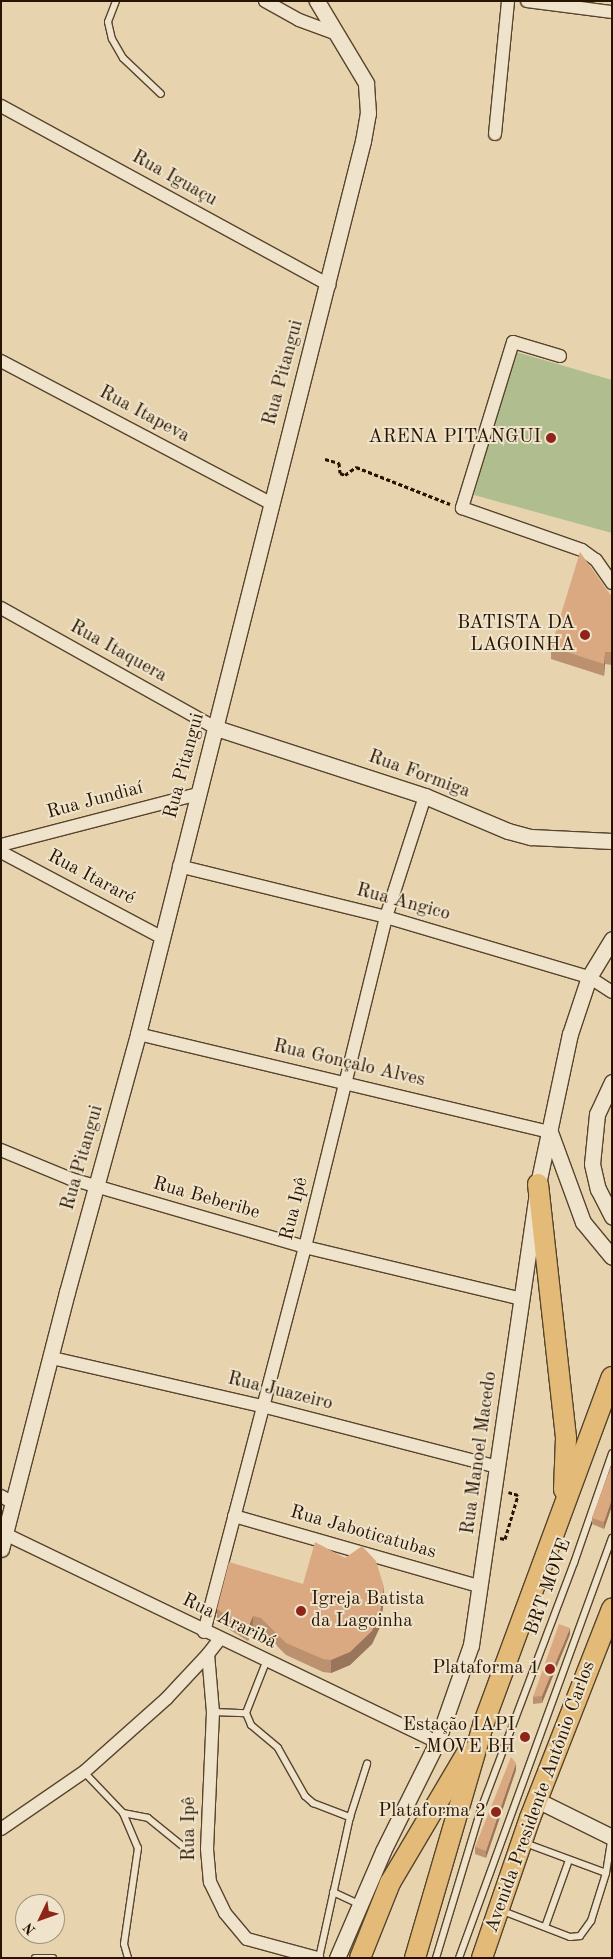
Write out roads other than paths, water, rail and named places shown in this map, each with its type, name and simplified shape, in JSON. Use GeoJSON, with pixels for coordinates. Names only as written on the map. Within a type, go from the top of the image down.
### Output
{"type":"FeatureCollection","features":[{"type":"Feature","properties":{"kind":"highway"},"geometry":{"type":"LineString","coordinates":[[538,1184],[566,1438],[564,1509]]}},
{"type":"Feature","properties":{"kind":"highway"},"geometry":{"type":"LineString","coordinates":[[415,1958],[483,1725],[612,1377]]}},
{"type":"Feature","properties":{"kind":"highway","name":"Avenida Presidente Antônio Carlos"},"geometry":{"type":"LineString","coordinates":[[482,1958],[537,1800],[612,1609]]}},
{"type":"Feature","properties":{"kind":"highway"},"geometry":{"type":"LineString","coordinates":[[360,1958],[390,1883],[483,1725]]}},
{"type":"Feature","properties":{"kind":"street"},"geometry":{"type":"LineString","coordinates":[[265,1],[298,20],[337,34]]}},
{"type":"Feature","properties":{"kind":"street","name":"Rua Pitangui"},"geometry":{"type":"LineString","coordinates":[[1,1550],[7,1500],[52,1358],[95,1187],[138,1034],[179,866],[216,728],[270,503],[329,285],[368,113],[366,83],[317,1]]}},
{"type":"Feature","properties":{"kind":"street"},"geometry":{"type":"LineString","coordinates":[[496,134],[508,1]]}},
{"type":"Feature","properties":{"kind":"street"},"geometry":{"type":"LineString","coordinates":[[527,1],[612,12]]}},
{"type":"Feature","properties":{"kind":"street","name":"Rua Iguaçu"},"geometry":{"type":"LineString","coordinates":[[1,106],[329,285]]}},
{"type":"Feature","properties":{"kind":"street"},"geometry":{"type":"LineString","coordinates":[[560,356],[513,342],[462,508],[582,550],[596,560],[612,583]]}},
{"type":"Feature","properties":{"kind":"street","name":"Rua Itapeva"},"geometry":{"type":"LineString","coordinates":[[1,361],[270,503]]}},
{"type":"Feature","properties":{"kind":"street","name":"Rua Itaquera"},"geometry":{"type":"LineString","coordinates":[[1,608],[216,728]]}},
{"type":"Feature","properties":{"kind":"street","name":"Rua Formiga"},"geometry":{"type":"LineString","coordinates":[[216,728],[425,796],[497,827],[531,837],[612,841]]}},
{"type":"Feature","properties":{"kind":"street","name":"Rua Jundiaí"},"geometry":{"type":"LineString","coordinates":[[1,844],[198,794]]}},
{"type":"Feature","properties":{"kind":"street","name":"Rua Ipê"},"geometry":{"type":"LineString","coordinates":[[204,1632],[262,1406],[306,1247],[386,917],[425,796]]}},
{"type":"Feature","properties":{"kind":"street","name":"Rua Itararé"},"geometry":{"type":"LineString","coordinates":[[1,852],[162,938]]}},
{"type":"Feature","properties":{"kind":"street","name":"Rua Angico"},"geometry":{"type":"LineString","coordinates":[[179,866],[386,917],[589,977],[612,992]]}},
{"type":"Feature","properties":{"kind":"street","name":"Rua Manoel Macedo"},"geometry":{"type":"LineString","coordinates":[[337,1958],[383,1851],[436,1742],[471,1645],[481,1587],[493,1489],[498,1467],[538,1184],[570,1034],[589,977],[612,939]]}},
{"type":"Feature","properties":{"kind":"street","name":"Rua Gonçalo Alves"},"geometry":{"type":"LineString","coordinates":[[138,1034],[346,1081],[550,1132]]}},
{"type":"Feature","properties":{"kind":"street"},"geometry":{"type":"LineString","coordinates":[[612,1082],[597,1114],[592,1164],[598,1189],[612,1217]]}},
{"type":"Feature","properties":{"kind":"street"},"geometry":{"type":"LineString","coordinates":[[550,1132],[576,1206],[594,1238],[612,1257]]}},
{"type":"Feature","properties":{"kind":"street","name":"Rua Beberibe"},"geometry":{"type":"LineString","coordinates":[[1,1150],[95,1187],[306,1247],[522,1299]]}},
{"type":"Feature","properties":{"kind":"street","name":"Rua Juazeiro"},"geometry":{"type":"LineString","coordinates":[[52,1358],[262,1406],[498,1467]]}},
{"type":"Feature","properties":{"kind":"street","name":"Rua Jaboticatubas"},"geometry":{"type":"LineString","coordinates":[[234,1516],[481,1587]]}},
{"type":"Feature","properties":{"kind":"street","name":"Rua Araribá"},"geometry":{"type":"LineString","coordinates":[[3,1536],[436,1742]]}},
{"type":"Feature","properties":{"kind":"street"},"geometry":{"type":"LineString","coordinates":[[1,1828],[84,1772],[167,1698],[219,1640]]}},
{"type":"Feature","properties":{"kind":"street","name":"Rua Ipê"},"geometry":{"type":"LineString","coordinates":[[208,1654],[213,1712],[207,1848],[210,1882],[225,1913],[247,1939],[318,1958]]}},
{"type":"Feature","properties":{"kind":"street"},"geometry":{"type":"LineString","coordinates":[[537,1800],[612,1837]]}},
{"type":"Feature","properties":{"kind":"lane"},"geometry":{"type":"LineString","coordinates":[[116,1],[108,22],[112,39],[123,58],[161,94]]}},
{"type":"Feature","properties":{"kind":"lane","name":"BRT MOVE"},"geometry":{"type":"LineString","coordinates":[[436,1958],[481,1809],[574,1563],[612,1454]]}},
{"type":"Feature","properties":{"kind":"lane"},"geometry":{"type":"LineString","coordinates":[[459,1958],[612,1538]]}},
{"type":"Feature","properties":{"kind":"lane"},"geometry":{"type":"LineString","coordinates":[[266,1662],[246,1713],[252,1725],[278,1748],[285,1765],[305,1796],[313,1803],[350,1817]]}},
{"type":"Feature","properties":{"kind":"lane"},"geometry":{"type":"LineString","coordinates":[[213,1712],[246,1713]]}},
{"type":"Feature","properties":{"kind":"lane"},"geometry":{"type":"LineString","coordinates":[[318,1958],[350,1817],[367,1764]]}},
{"type":"Feature","properties":{"kind":"lane"},"geometry":{"type":"LineString","coordinates":[[84,1772],[123,1813],[134,1832],[138,1848],[124,1944],[128,1958]]}},
{"type":"Feature","properties":{"kind":"lane"},"geometry":{"type":"LineString","coordinates":[[123,1813],[148,1818],[191,1853]]}},
{"type":"Feature","properties":{"kind":"lane"},"geometry":{"type":"LineString","coordinates":[[499,1909],[570,1937],[580,1936],[591,1921],[606,1873],[612,1837]]}},
{"type":"Feature","properties":{"kind":"lane"},"geometry":{"type":"LineString","coordinates":[[522,1842],[606,1873]]}},
{"type":"Feature","properties":{"kind":"lane"},"geometry":{"type":"LineString","coordinates":[[545,1927],[570,1860]]}},
{"type":"Feature","properties":{"kind":"lane"},"geometry":{"type":"LineString","coordinates":[[333,1892],[360,1905]]}},
{"type":"Feature","properties":{"kind":"lane"},"geometry":{"type":"LineString","coordinates":[[36,1958],[52,1958]]}},
{"type":"Feature","properties":{"kind":"place","name":"ARENA PITANGUI"},"geometry":{"type":"Point","coordinates":[551,438]}},
{"type":"Feature","properties":{"kind":"place","name":"BATISTA DA LAGOINHA"},"geometry":{"type":"Point","coordinates":[585,635]}},
{"type":"Feature","properties":{"kind":"place","name":"Igreja Batista da Lagoinha"},"geometry":{"type":"Point","coordinates":[301,1611]}},
{"type":"Feature","properties":{"kind":"place","name":"Plataforma 1"},"geometry":{"type":"Point","coordinates":[550,1669]}},
{"type":"Feature","properties":{"kind":"place","name":"Estação IAPI - MOVE BH"},"geometry":{"type":"Point","coordinates":[525,1737]}},
{"type":"Feature","properties":{"kind":"place","name":"Plataforma 2"},"geometry":{"type":"Point","coordinates":[496,1812]}}]}
